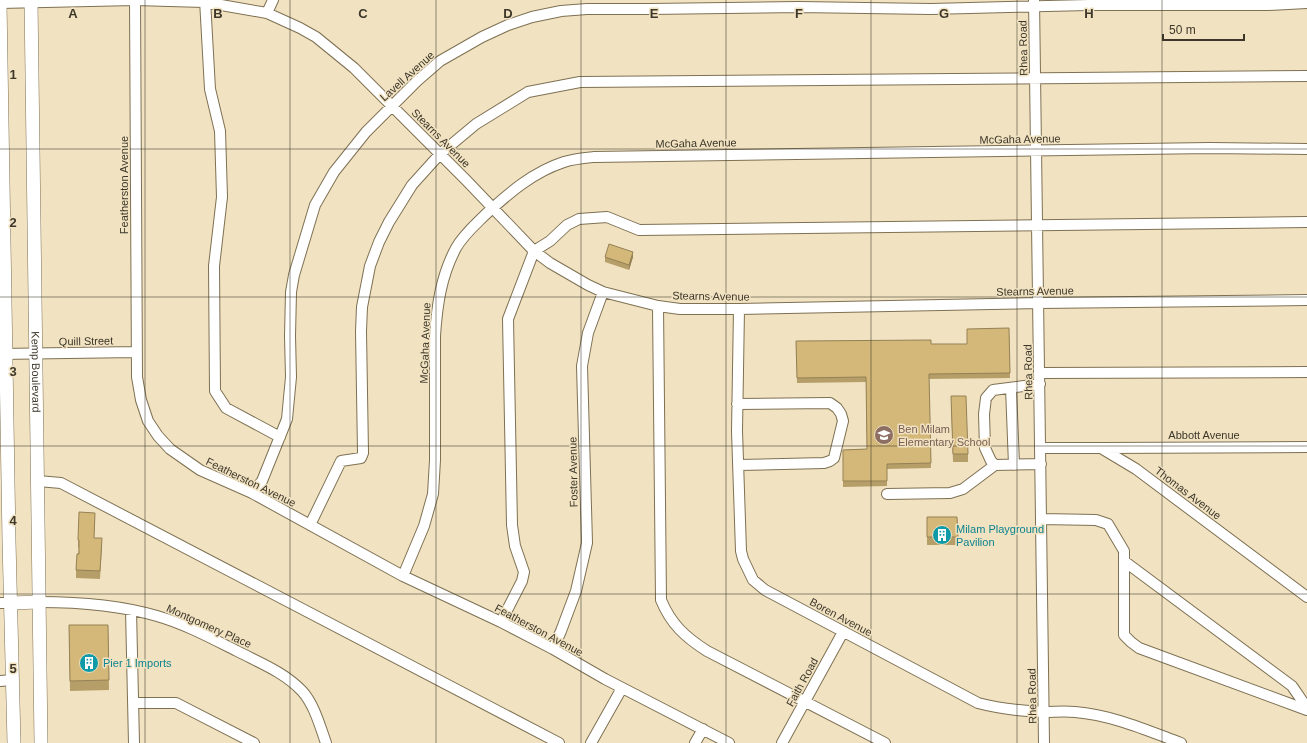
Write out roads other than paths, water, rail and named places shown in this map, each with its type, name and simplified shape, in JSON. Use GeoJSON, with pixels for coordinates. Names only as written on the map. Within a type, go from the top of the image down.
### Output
{"type":"FeatureCollection","features":[{"type":"Feature","properties":{"kind":"main road","name":"Kemp Boulevard"},"geometry":{"type":"LineString","coordinates":[[31,1],[41,743]]}},
{"type":"Feature","properties":{"kind":"main road"},"geometry":{"type":"LineString","coordinates":[[0,2],[6,680],[14,743]]}},
{"type":"Feature","properties":{"kind":"main road"},"geometry":{"type":"LineString","coordinates":[[5,603],[39,602]]}},
{"type":"Feature","properties":{"kind":"street","name":"Stearns Avenue"},"geometry":{"type":"LineString","coordinates":[[0,2],[135,0],[204,1],[268,13],[316,37],[354,68],[534,251],[556,267],[603,292],[658,306],[680,309],[739,309],[1038,303],[1307,300]]}},
{"type":"Feature","properties":{"kind":"street","name":"Featherston Avenue"},"geometry":{"type":"LineString","coordinates":[[135,0],[137,377],[141,400],[148,421],[158,436],[170,449],[200,470],[252,493],[402,576],[501,622],[622,688],[729,743]]}},
{"type":"Feature","properties":{"kind":"street"},"geometry":{"type":"LineString","coordinates":[[268,13],[273,0]]}},
{"type":"Feature","properties":{"kind":"street"},"geometry":{"type":"LineString","coordinates":[[204,1],[210,89],[220,131],[222,197],[214,266],[215,391],[226,408],[280,437]]}},
{"type":"Feature","properties":{"kind":"street","name":"Lavell Avenue"},"geometry":{"type":"LineString","coordinates":[[252,493],[262,481],[287,419],[291,377],[291,292],[294,275],[315,205],[334,172],[366,132],[417,80],[440,61],[463,47],[508,25],[532,17],[561,11],[586,9],[650,10],[799,7],[930,8],[1034,4],[1268,5],[1307,3]]}},
{"type":"Feature","properties":{"kind":"street","name":"Rhea Road"},"geometry":{"type":"LineString","coordinates":[[1034,4],[1044,743]]}},
{"type":"Feature","properties":{"kind":"street"},"geometry":{"type":"LineString","coordinates":[[310,525],[341,461],[361,458],[363,453],[361,331],[363,301],[370,266],[379,242],[389,222],[412,185],[440,154],[476,124],[528,92],[580,82],[1307,76]]}},
{"type":"Feature","properties":{"kind":"street","name":"McGaha Avenue"},"geometry":{"type":"LineString","coordinates":[[402,576],[424,526],[434,494],[435,336],[440,288],[445,273],[456,248],[470,229],[518,186],[538,173],[564,162],[581,158],[1037,150],[1210,148],[1307,149]]}},
{"type":"Feature","properties":{"kind":"street"},"geometry":{"type":"LineString","coordinates":[[501,622],[522,581],[524,572],[515,546],[512,525],[508,319],[534,251],[550,241],[567,225],[579,219],[607,217],[639,230],[1307,222]]}},
{"type":"Feature","properties":{"kind":"street","name":"Foster Avenue"},"geometry":{"type":"LineString","coordinates":[[552,649],[561,631],[576,591],[587,543],[582,366],[588,333],[603,292]]}},
{"type":"Feature","properties":{"kind":"street"},"geometry":{"type":"LineString","coordinates":[[658,306],[661,600],[666,613],[674,624],[689,639],[706,651],[885,743]]}},
{"type":"Feature","properties":{"kind":"street","name":"Boren Avenue"},"geometry":{"type":"LineString","coordinates":[[739,309],[737,404],[741,551],[743,559],[753,580],[765,590],[978,703],[998,708],[1044,712],[1074,712],[1106,717],[1181,743]]}},
{"type":"Feature","properties":{"kind":"street","name":"Quill Street"},"geometry":{"type":"LineString","coordinates":[[3,354],[136,352]]}},
{"type":"Feature","properties":{"kind":"street"},"geometry":{"type":"LineString","coordinates":[[1040,373],[1307,372]]}},
{"type":"Feature","properties":{"kind":"street"},"geometry":{"type":"LineString","coordinates":[[995,465],[991,461],[985,448],[984,414],[986,398],[993,390],[1040,384]]}},
{"type":"Feature","properties":{"kind":"street"},"geometry":{"type":"LineString","coordinates":[[1011,388],[1014,465]]}},
{"type":"Feature","properties":{"kind":"street"},"geometry":{"type":"LineString","coordinates":[[737,404],[830,403],[837,408],[841,414],[843,422],[835,453],[830,461],[824,463],[738,464]]}},
{"type":"Feature","properties":{"kind":"street","name":"Abbott Avenue"},"geometry":{"type":"LineString","coordinates":[[1101,448],[1307,447]]}},
{"type":"Feature","properties":{"kind":"street"},"geometry":{"type":"LineString","coordinates":[[1041,448],[1101,448]]}},
{"type":"Feature","properties":{"kind":"street","name":"Thomas Avenue"},"geometry":{"type":"LineString","coordinates":[[1101,448],[1136,469],[1307,597]]}},
{"type":"Feature","properties":{"kind":"street"},"geometry":{"type":"LineString","coordinates":[[887,494],[950,493],[963,489],[995,465],[1041,464]]}},
{"type":"Feature","properties":{"kind":"street"},"geometry":{"type":"LineString","coordinates":[[38,481],[61,483],[559,743]]}},
{"type":"Feature","properties":{"kind":"street"},"geometry":{"type":"LineString","coordinates":[[1042,519],[1096,520],[1108,524],[1124,551],[1124,635],[1139,648],[1307,709]]}},
{"type":"Feature","properties":{"kind":"street"},"geometry":{"type":"LineString","coordinates":[[1124,560],[1292,686],[1307,709]]}},
{"type":"Feature","properties":{"kind":"street","name":"Montgomery Place"},"geometry":{"type":"LineString","coordinates":[[39,602],[109,605],[156,616],[204,635],[278,671],[302,691],[320,724],[326,743]]}},
{"type":"Feature","properties":{"kind":"street"},"geometry":{"type":"LineString","coordinates":[[132,610],[134,743]]}},
{"type":"Feature","properties":{"kind":"street","name":"Faith Road"},"geometry":{"type":"LineString","coordinates":[[782,743],[843,632]]}},
{"type":"Feature","properties":{"kind":"street"},"geometry":{"type":"LineString","coordinates":[[591,743],[622,688]]}},
{"type":"Feature","properties":{"kind":"street"},"geometry":{"type":"LineString","coordinates":[[133,703],[176,703],[254,743]]}},
{"type":"Feature","properties":{"kind":"street"},"geometry":{"type":"LineString","coordinates":[[695,743],[703,729]]}},
{"type":"Feature","properties":{"kind":"place","name":"Ben Milam Elementary School"},"geometry":{"type":"Point","coordinates":[884,435]}},
{"type":"Feature","properties":{"kind":"place","name":"Milam Playground Pavilion"},"geometry":{"type":"Point","coordinates":[942,535]}},
{"type":"Feature","properties":{"kind":"place","name":"Pier 1 Imports"},"geometry":{"type":"Point","coordinates":[89,663]}}]}
